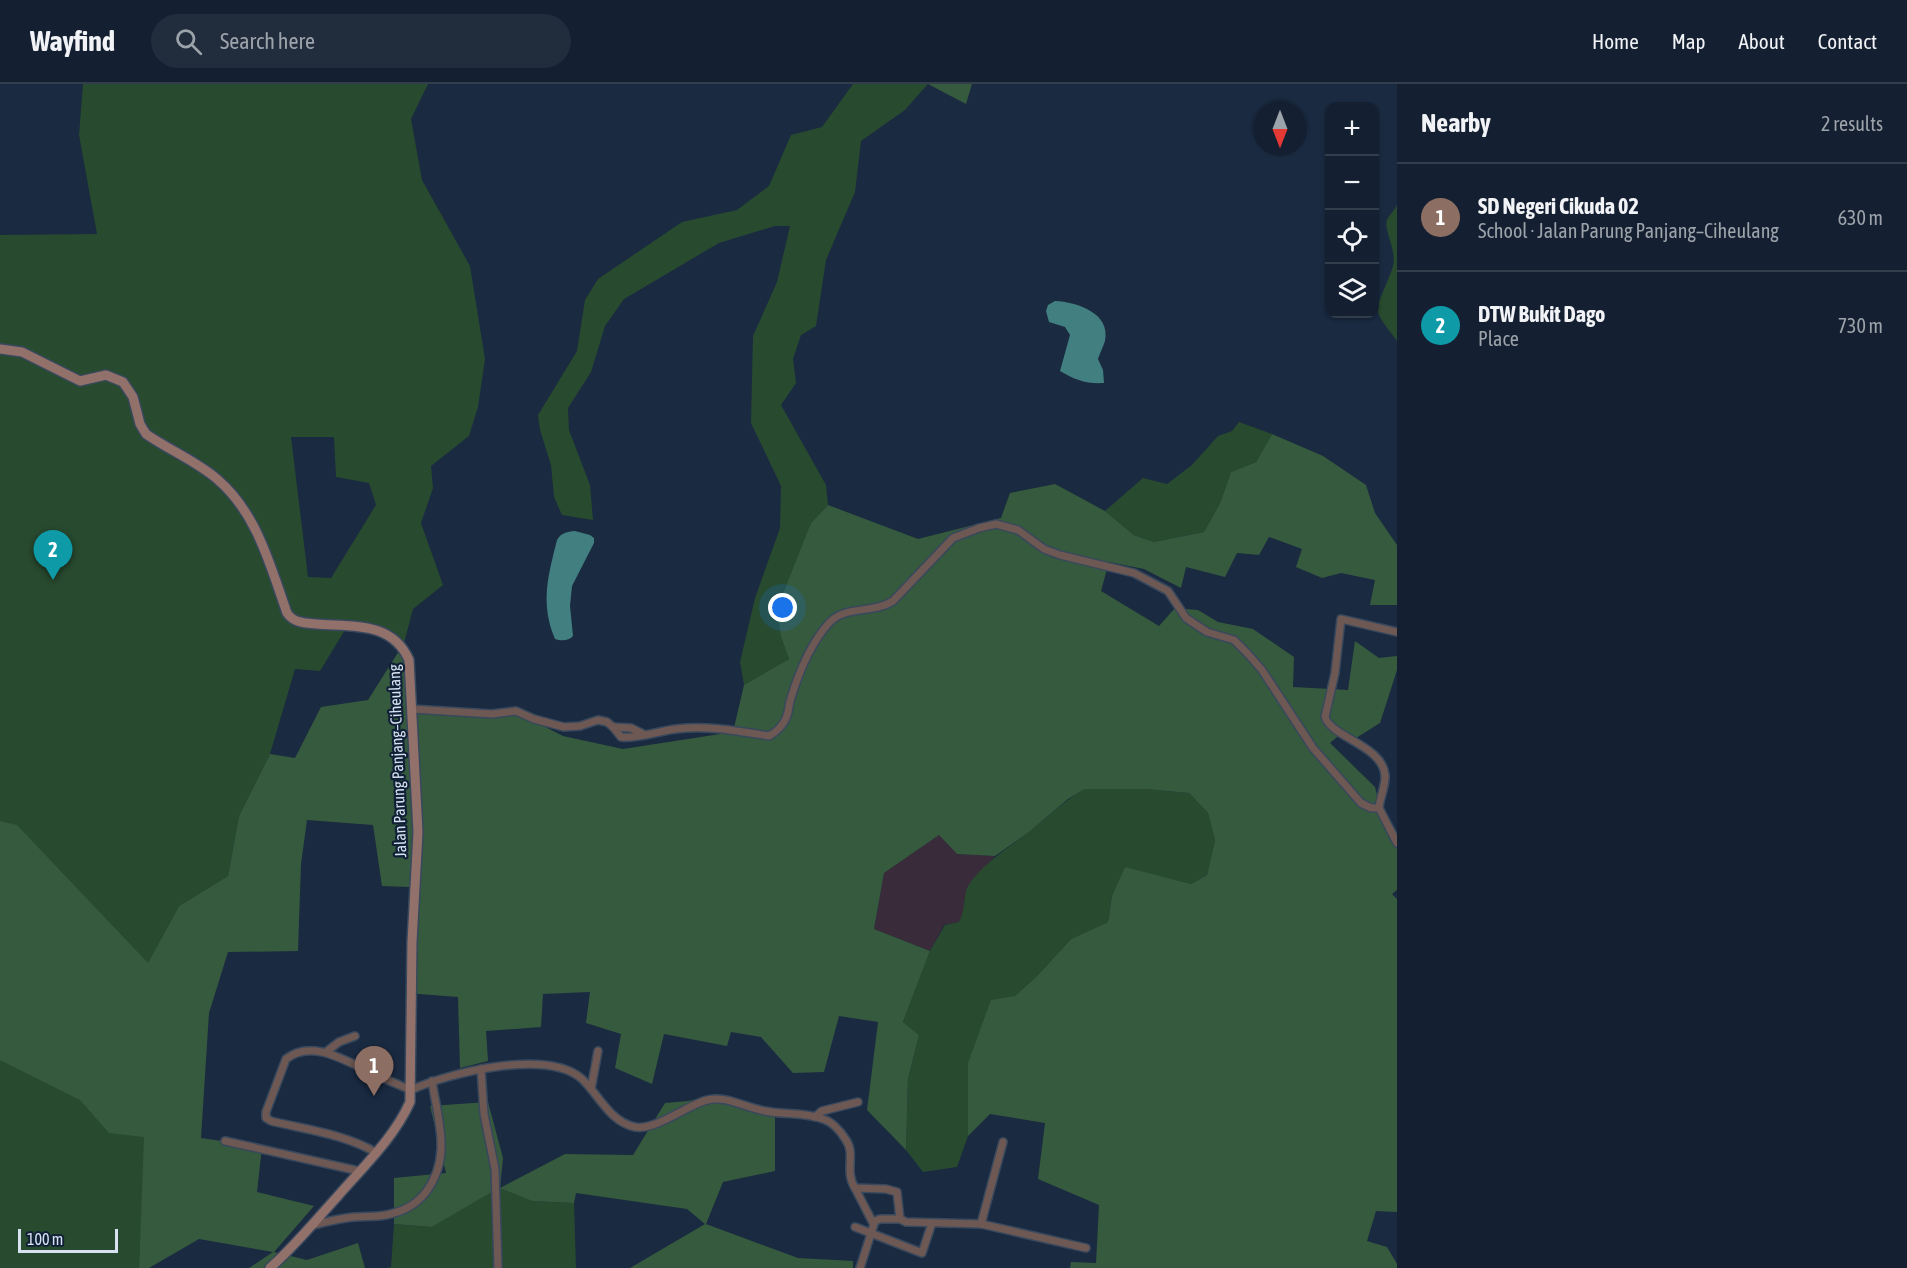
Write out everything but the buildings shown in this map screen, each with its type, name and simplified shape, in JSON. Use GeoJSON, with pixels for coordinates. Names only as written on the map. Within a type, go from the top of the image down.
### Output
{"type":"FeatureCollection","features":[{"type":"Feature","properties":{"kind":"street","name":"Jalan Parung Panjang–Ciheulang"},"geometry":{"type":"LineString","coordinates":[[0,349],[22,352],[80,381],[106,375],[123,382],[133,397],[140,424],[146,434],[216,478],[245,511],[262,543],[286,613],[291,619],[306,623],[388,633],[405,649],[409,660],[418,832],[412,942],[410,1102],[403,1118],[377,1153],[290,1250],[270,1268]]}},
{"type":"Feature","properties":{"kind":"street"},"geometry":{"type":"LineString","coordinates":[[412,710],[492,714],[516,711],[554,725],[580,726],[598,720],[607,722],[621,737],[631,738],[643,734],[700,727],[769,736],[776,733],[787,717],[795,682],[816,640],[829,623],[845,612],[886,606],[953,538],[996,524],[1018,530],[1044,549],[1072,559],[1134,573],[1168,591],[1186,618],[1207,632],[1234,640],[1248,654],[1262,670],[1313,748],[1361,803],[1371,808],[1379,808]]}},
{"type":"Feature","properties":{"kind":"street"},"geometry":{"type":"LineString","coordinates":[[1397,632],[1341,619],[1335,673],[1325,717],[1330,725],[1371,752],[1384,769],[1385,781],[1379,808],[1397,843]]}},
{"type":"Feature","properties":{"kind":"street"},"geometry":{"type":"LineString","coordinates":[[326,1052],[339,1042],[355,1036]]}},
{"type":"Feature","properties":{"kind":"street"},"geometry":{"type":"LineString","coordinates":[[591,1089],[598,1051]]}},
{"type":"Feature","properties":{"kind":"street"},"geometry":{"type":"LineString","coordinates":[[377,1153],[360,1143],[338,1136],[266,1118],[266,1112],[286,1059],[301,1052],[326,1052],[411,1090],[432,1081],[506,1064],[558,1068],[577,1075],[610,1113],[618,1120],[634,1127],[656,1123],[696,1104],[714,1099],[765,1112],[815,1117],[829,1121],[848,1142],[850,1149],[849,1179],[873,1223]]}},
{"type":"Feature","properties":{"kind":"street"},"geometry":{"type":"LineString","coordinates":[[481,1069],[484,1114],[495,1169],[498,1268]]}},
{"type":"Feature","properties":{"kind":"street"},"geometry":{"type":"LineString","coordinates":[[312,1225],[353,1217],[386,1215],[409,1207],[423,1196],[436,1179],[442,1147],[432,1081]]}},
{"type":"Feature","properties":{"kind":"street"},"geometry":{"type":"LineString","coordinates":[[815,1117],[822,1111],[858,1102]]}},
{"type":"Feature","properties":{"kind":"street"},"geometry":{"type":"LineString","coordinates":[[225,1141],[359,1172]]}},
{"type":"Feature","properties":{"kind":"street"},"geometry":{"type":"LineString","coordinates":[[981,1224],[1003,1142]]}},
{"type":"Feature","properties":{"kind":"street"},"geometry":{"type":"LineString","coordinates":[[855,1188],[885,1189],[897,1192],[900,1219]]}},
{"type":"Feature","properties":{"kind":"street"},"geometry":{"type":"LineString","coordinates":[[860,1268],[873,1223],[879,1219],[981,1224],[1086,1248]]}},
{"type":"Feature","properties":{"kind":"street"},"geometry":{"type":"LineString","coordinates":[[855,1227],[922,1253],[932,1223]]}},
{"type":"Feature","properties":{"kind":"shaded area"},"geometry":{"type":"Polygon","coordinates":[[[83,84],[428,84],[411,119],[422,180],[470,266],[485,359],[478,407],[469,436],[431,466],[433,488],[421,523],[443,585],[413,609],[404,643],[379,629],[348,625],[320,671],[295,669],[270,754],[239,816],[228,876],[179,906],[123,1010],[145,1138],[139,1268],[0,1268],[0,235],[97,234],[79,135],[83,84]],[[291,437],[308,577],[331,578],[376,505],[369,483],[336,477],[334,437],[291,437]]]}},
{"type":"Feature","properties":{"kind":"shaded area"},"geometry":{"type":"Polygon","coordinates":[[[853,84],[928,84],[905,110],[861,141],[855,192],[826,260],[816,326],[801,335],[793,359],[796,383],[781,405],[826,485],[828,505],[811,523],[781,637],[789,659],[744,685],[740,662],[755,598],[780,528],[781,486],[751,423],[753,336],[777,282],[790,226],[775,226],[719,243],[624,299],[605,326],[591,372],[568,408],[569,430],[590,485],[593,520],[562,515],[554,497],[551,465],[540,430],[538,415],[577,351],[585,300],[598,279],[682,222],[737,210],[769,186],[791,135],[822,127],[853,84]]]}},
{"type":"Feature","properties":{"kind":"shaded area"},"geometry":{"type":"Polygon","coordinates":[[[928,84],[972,84],[966,104],[928,84]]]}},
{"type":"Feature","properties":{"kind":"shaded area"},"geometry":{"type":"Polygon","coordinates":[[[1397,205],[1397,341],[1379,315],[1379,302],[1394,260],[1386,224],[1397,205]]]}},
{"type":"Feature","properties":{"kind":"shaded area"},"geometry":{"type":"Polygon","coordinates":[[[1055,301],[1073,304],[1091,311],[1103,323],[1105,341],[1098,359],[1103,370],[1104,383],[1081,381],[1060,371],[1070,335],[1065,327],[1049,322],[1046,311],[1048,305],[1055,301]]]}},
{"type":"Feature","properties":{"kind":"shaded area"},"geometry":{"type":"Polygon","coordinates":[[[1239,422],[1272,434],[1256,462],[1231,472],[1220,503],[1204,532],[1154,542],[1134,535],[1105,511],[1143,478],[1167,484],[1192,465],[1218,436],[1232,431],[1239,422]]]}},
{"type":"Feature","properties":{"kind":"shaded area"},"geometry":{"type":"Polygon","coordinates":[[[1272,434],[1323,456],[1366,485],[1375,513],[1397,545],[1397,605],[1370,605],[1375,580],[1341,573],[1322,578],[1296,567],[1302,549],[1269,537],[1259,555],[1237,553],[1225,577],[1186,567],[1181,588],[1144,569],[1109,562],[1101,591],[1159,626],[1175,608],[1198,610],[1218,622],[1253,629],[1294,657],[1293,687],[1348,690],[1355,641],[1379,658],[1397,656],[1397,670],[1380,723],[1356,738],[1344,731],[1330,743],[1375,787],[1382,815],[1397,845],[1397,890],[1392,894],[1397,899],[1397,1212],[1376,1211],[1367,1241],[1387,1247],[1397,1268],[1070,1268],[1071,1262],[1096,1263],[1099,1205],[1038,1179],[1045,1123],[990,1114],[968,1136],[968,1063],[991,1000],[1015,996],[1071,939],[1108,922],[1112,896],[1125,867],[1191,884],[1207,875],[1215,840],[1208,813],[1189,793],[1145,789],[1085,789],[1068,799],[1029,832],[995,856],[957,854],[939,835],[884,873],[874,929],[930,951],[903,1022],[919,1035],[908,1079],[906,1150],[867,1110],[878,1022],[839,1016],[824,1072],[793,1073],[761,1037],[731,1032],[727,1046],[664,1034],[652,1084],[615,1068],[621,1034],[586,1023],[590,992],[543,994],[541,1027],[486,1031],[488,1061],[460,1068],[458,997],[406,993],[409,887],[382,886],[373,825],[307,820],[301,864],[298,951],[228,952],[209,1013],[201,1138],[262,1147],[257,1192],[314,1206],[274,1252],[307,1260],[358,1243],[365,1268],[249,1268],[273,1252],[199,1239],[149,1268],[139,1268],[144,1137],[109,1133],[80,1100],[0,1060],[0,821],[17,825],[148,963],[179,906],[228,876],[239,816],[270,754],[295,758],[321,707],[368,700],[404,643],[411,664],[412,713],[520,714],[563,736],[623,749],[733,732],[744,685],[789,659],[781,637],[777,609],[811,523],[828,505],[918,539],[1001,518],[1010,493],[1055,484],[1105,511],[1134,535],[1154,542],[1204,532],[1220,503],[1231,472],[1256,462],[1272,434]]]}},
{"type":"Feature","properties":{"kind":"shaded area"},"geometry":{"type":"Polygon","coordinates":[[[575,531],[590,535],[594,538],[594,543],[572,586],[570,606],[573,636],[567,640],[560,640],[555,639],[550,626],[547,601],[548,578],[557,540],[567,532],[575,531]]]}},
{"type":"Feature","properties":{"kind":"shaded area"},"geometry":{"type":"Polygon","coordinates":[[[1085,789],[1145,789],[1189,793],[1208,813],[1215,840],[1207,875],[1191,884],[1125,868],[1112,896],[1108,922],[1071,939],[1015,996],[968,1110],[968,1136],[957,1167],[923,1172],[906,1150],[908,1079],[919,1035],[903,1022],[930,951],[945,925],[959,922],[966,890],[981,870],[1064,803],[1085,789]]]}},
{"type":"Feature","properties":{"kind":"shaded area"},"geometry":{"type":"Polygon","coordinates":[[[939,835],[957,854],[995,856],[967,888],[964,912],[959,922],[944,925],[930,951],[874,929],[884,873],[939,835]]]}},
{"type":"Feature","properties":{"kind":"shaded area"},"geometry":{"type":"Polygon","coordinates":[[[719,1094],[775,1113],[775,1171],[723,1182],[706,1224],[798,1258],[853,1261],[853,1268],[630,1268],[705,1224],[687,1209],[576,1193],[574,1203],[532,1201],[499,1188],[432,1227],[394,1224],[394,1178],[446,1173],[430,1106],[488,1102],[503,1158],[500,1188],[565,1154],[633,1155],[665,1103],[688,1101],[719,1094]]]}},
{"type":"Feature","properties":{"kind":"shaded area"},"geometry":{"type":"Polygon","coordinates":[[[499,1188],[532,1201],[574,1203],[576,1268],[386,1268],[391,1267],[394,1224],[432,1227],[499,1188]]]}},
{"type":"Feature","properties":{"kind":"place","name":"DTW Bukit Dago"},"geometry":{"type":"Point","coordinates":[53,580]}},
{"type":"Feature","properties":{"kind":"place","name":"SD Negeri Cikuda 02"},"geometry":{"type":"Point","coordinates":[374,1096]}}]}
